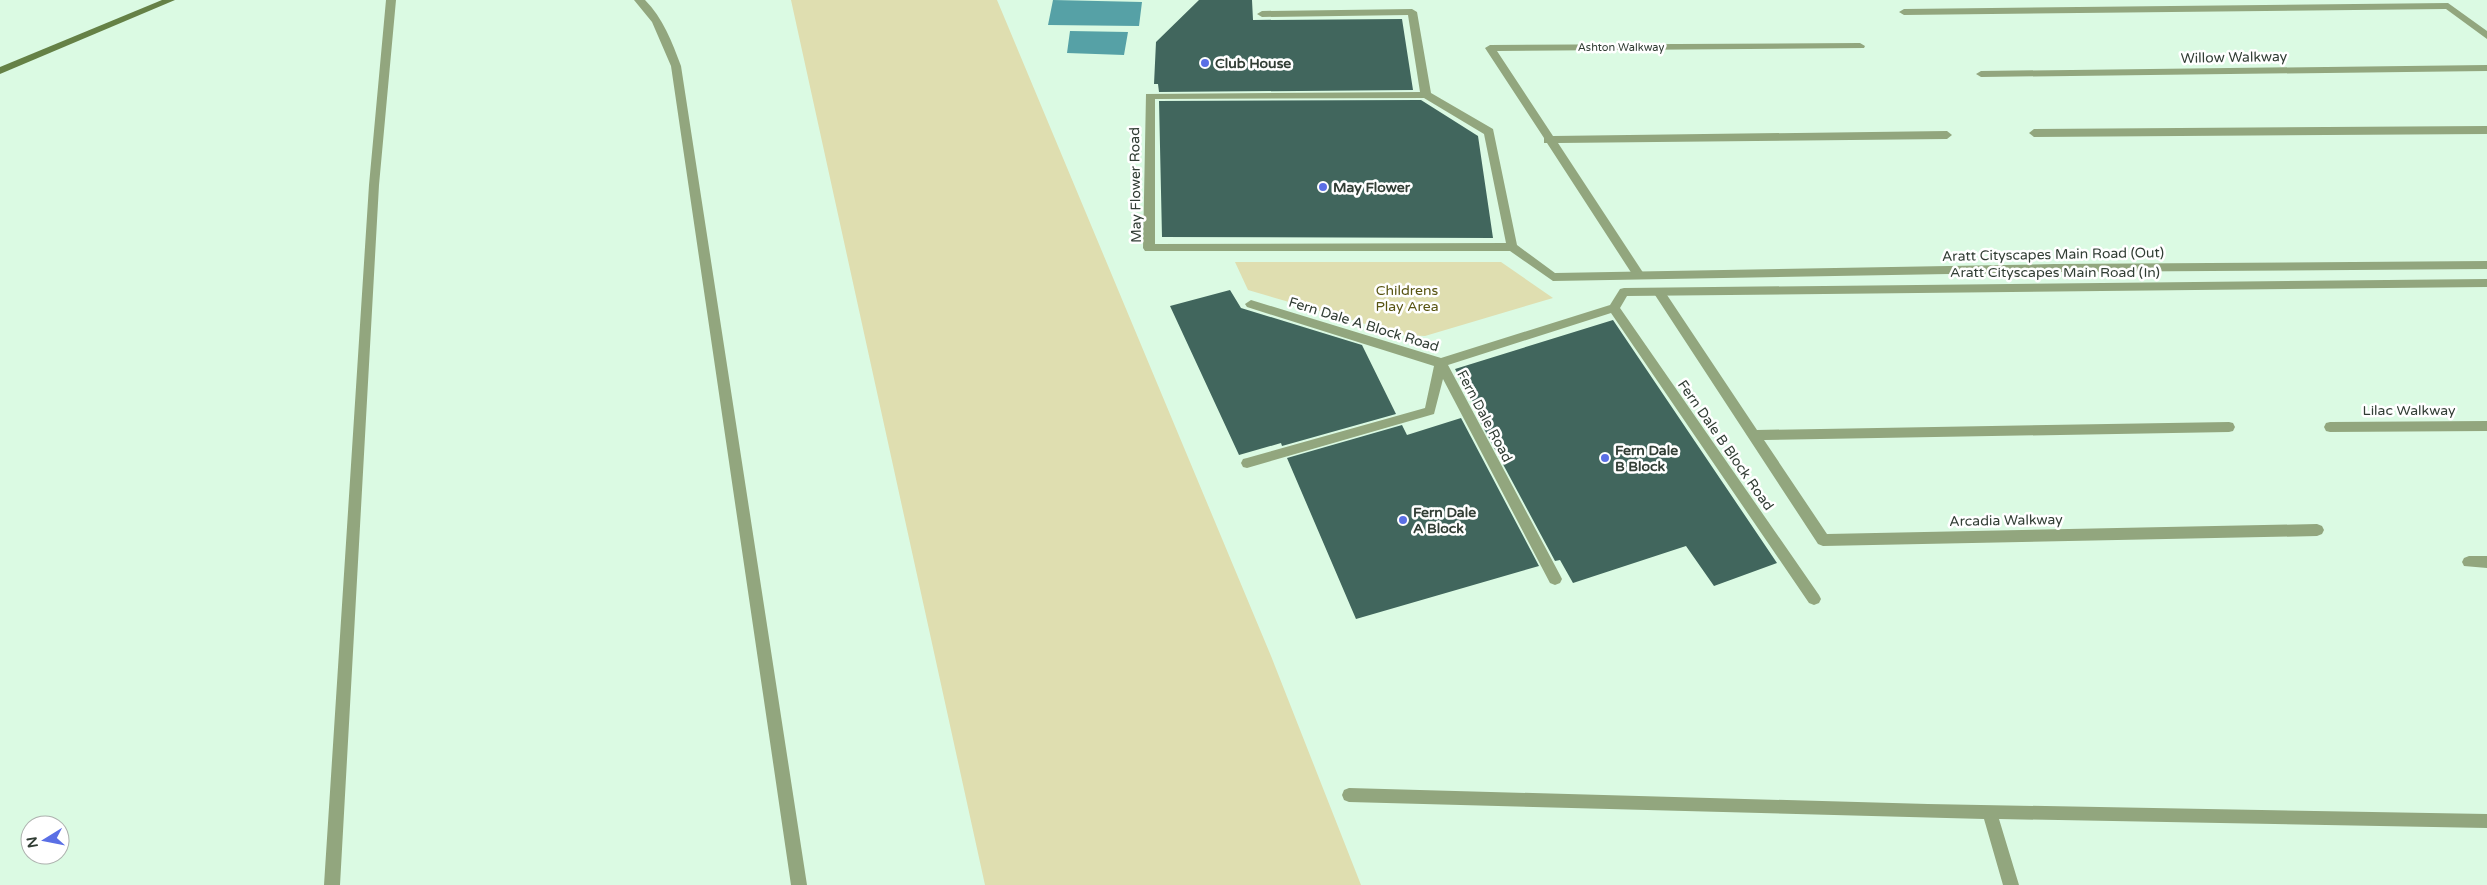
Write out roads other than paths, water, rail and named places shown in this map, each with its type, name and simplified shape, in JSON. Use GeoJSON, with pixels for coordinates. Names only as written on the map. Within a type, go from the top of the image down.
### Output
{"type":"FeatureCollection","features":[{"type":"Feature","properties":{"kind":"main road"},"geometry":{"type":"LineString","coordinates":[[0,72],[170,0]]}},
{"type":"Feature","properties":{"kind":"street"},"geometry":{"type":"LineString","coordinates":[[332,885],[374,185],[391,0]]}},
{"type":"Feature","properties":{"kind":"street"},"geometry":{"type":"LineString","coordinates":[[638,0],[650,11],[666,37],[676,66],[799,885]]}},
{"type":"Feature","properties":{"kind":"street"},"geometry":{"type":"LineString","coordinates":[[1904,12],[2448,6],[2487,36]]}},
{"type":"Feature","properties":{"kind":"street"},"geometry":{"type":"LineString","coordinates":[[1262,14],[1412,12],[1426,94],[1489,132],[1512,247],[1553,277],[1620,275],[1624,292],[1614,308]]}},
{"type":"Feature","properties":{"kind":"street","name":"Ashton Walkway"},"geometry":{"type":"LineString","coordinates":[[1638,274],[1548,140],[1490,48],[1860,46]]}},
{"type":"Feature","properties":{"kind":"street","name":"Willow Walkway"},"geometry":{"type":"LineString","coordinates":[[1982,74],[2487,68]]}},
{"type":"Feature","properties":{"kind":"street","name":"May Flower Road"},"geometry":{"type":"LineString","coordinates":[[1426,94],[1150,96],[1149,248],[1512,247]]}},
{"type":"Feature","properties":{"kind":"street"},"geometry":{"type":"LineString","coordinates":[[2034,133],[2487,130]]}},
{"type":"Feature","properties":{"kind":"street"},"geometry":{"type":"LineString","coordinates":[[1548,140],[1947,136]]}},
{"type":"Feature","properties":{"kind":"street","name":"Aratt Cityscapes Main Road (Out)"},"geometry":{"type":"LineString","coordinates":[[1620,275],[2064,268],[2487,266]]}},
{"type":"Feature","properties":{"kind":"street","name":"Aratt Cityscapes Main Road (In)"},"geometry":{"type":"LineString","coordinates":[[1624,292],[2064,286],[2487,284]]}},
{"type":"Feature","properties":{"kind":"street","name":"Arcadia Walkway"},"geometry":{"type":"LineString","coordinates":[[1659,292],[1823,540],[2317,530]]}},
{"type":"Feature","properties":{"kind":"street","name":"Fern Dale A Block Road"},"geometry":{"type":"LineString","coordinates":[[1247,463],[1430,411],[1441,363],[1251,304]]}},
{"type":"Feature","properties":{"kind":"street","name":"Fern Dale Road"},"geometry":{"type":"LineString","coordinates":[[1555,580],[1441,363],[1614,308]]}},
{"type":"Feature","properties":{"kind":"street","name":"Fern Dale B Block Road"},"geometry":{"type":"LineString","coordinates":[[1614,308],[1814,599]]}},
{"type":"Feature","properties":{"kind":"street","name":"Lilac Walkway"},"geometry":{"type":"LineString","coordinates":[[2330,427],[2487,426]]}},
{"type":"Feature","properties":{"kind":"street"},"geometry":{"type":"LineString","coordinates":[[1753,435],[2229,427]]}},
{"type":"Feature","properties":{"kind":"street"},"geometry":{"type":"LineString","coordinates":[[2469,562],[2487,562]]}},
{"type":"Feature","properties":{"kind":"street"},"geometry":{"type":"LineString","coordinates":[[1349,795],[1989,812],[2487,822]]}},
{"type":"Feature","properties":{"kind":"street"},"geometry":{"type":"LineString","coordinates":[[1989,812],[2011,885]]}},
{"type":"Feature","properties":{"kind":"water"},"geometry":{"type":"Polygon","coordinates":[[[1053,0],[1142,2],[1139,26],[1048,25],[1053,0]]]}},
{"type":"Feature","properties":{"kind":"water"},"geometry":{"type":"Polygon","coordinates":[[[1070,31],[1128,32],[1124,55],[1067,53],[1070,31]]]}},
{"type":"Feature","properties":{"kind":"place","name":"Club House"},"geometry":{"type":"Point","coordinates":[1205,63]}},
{"type":"Feature","properties":{"kind":"place","name":"May Flower"},"geometry":{"type":"Point","coordinates":[1323,187]}},
{"type":"Feature","properties":{"kind":"place","name":"Fern Dale B Block"},"geometry":{"type":"Point","coordinates":[1605,458]}},
{"type":"Feature","properties":{"kind":"place","name":"Fern Dale A Block"},"geometry":{"type":"Point","coordinates":[1403,520]}},
{"type":"Feature","properties":{"kind":"park label","name":"Childrens Play Area"},"geometry":{"type":"Point","coordinates":[1407,298]}}]}
